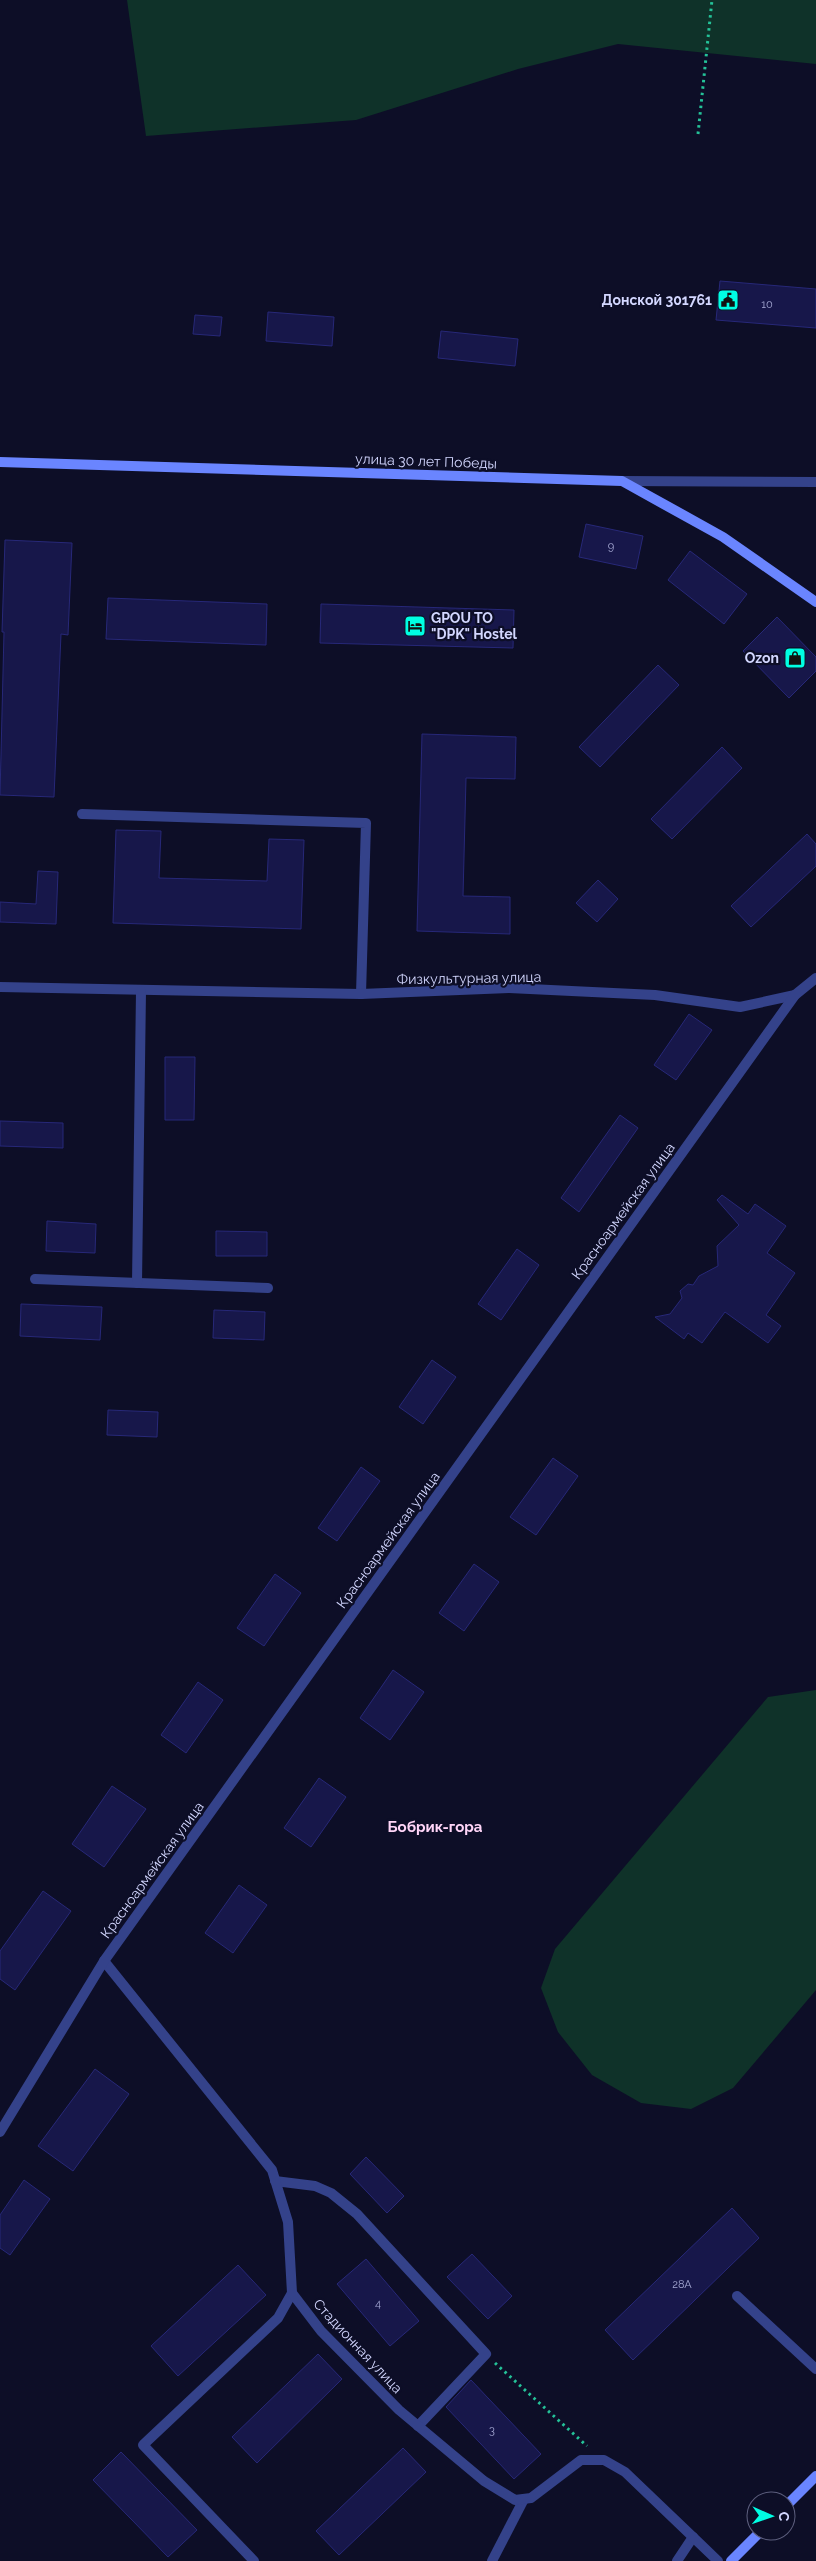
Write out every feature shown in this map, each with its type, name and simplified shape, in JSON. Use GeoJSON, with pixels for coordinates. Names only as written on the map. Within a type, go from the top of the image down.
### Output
{"type":"FeatureCollection","features":[{"type":"Feature","properties":{"kind":"main road","name":"улица 30 лет Победы"},"geometry":{"type":"LineString","coordinates":[[0,462],[622,481],[723,537],[816,602]]}},
{"type":"Feature","properties":{"kind":"main road"},"geometry":{"type":"LineString","coordinates":[[796,2496],[816,2476]]}},
{"type":"Feature","properties":{"kind":"main road"},"geometry":{"type":"LineString","coordinates":[[731,2561],[751,2541]]}},
{"type":"Feature","properties":{"kind":"street"},"geometry":{"type":"LineString","coordinates":[[622,481],[816,482]]}},
{"type":"Feature","properties":{"kind":"street"},"geometry":{"type":"LineString","coordinates":[[82,814],[366,823],[361,994]]}},
{"type":"Feature","properties":{"kind":"street","name":"Красноармейская улица"},"geometry":{"type":"LineString","coordinates":[[0,2132],[104,1961],[795,995],[816,978]]}},
{"type":"Feature","properties":{"kind":"street","name":"Физкультурная улица"},"geometry":{"type":"LineString","coordinates":[[0,987],[361,994],[509,988],[655,995],[740,1007],[795,995]]}},
{"type":"Feature","properties":{"kind":"street"},"geometry":{"type":"LineString","coordinates":[[137,1283],[141,991]]}},
{"type":"Feature","properties":{"kind":"street"},"geometry":{"type":"LineString","coordinates":[[35,1279],[268,1288]]}},
{"type":"Feature","properties":{"kind":"street"},"geometry":{"type":"LineString","coordinates":[[104,1961],[272,2170],[288,2222],[292,2293],[278,2318],[143,2445],[254,2561]]}},
{"type":"Feature","properties":{"kind":"street"},"geometry":{"type":"LineString","coordinates":[[275,2181],[331,2193],[357,2214],[486,2354],[418,2426]]}},
{"type":"Feature","properties":{"kind":"street","name":"Стадионная улица"},"geometry":{"type":"LineString","coordinates":[[292,2293],[321,2331],[418,2426],[484,2481],[515,2500],[524,2501]]}},
{"type":"Feature","properties":{"kind":"street"},"geometry":{"type":"LineString","coordinates":[[737,2296],[816,2369]]}},
{"type":"Feature","properties":{"kind":"street"},"geometry":{"type":"LineString","coordinates":[[492,2561],[524,2501],[531,2498],[581,2460],[597,2459],[614,2464],[625,2472],[718,2561]]}},
{"type":"Feature","properties":{"kind":"street"},"geometry":{"type":"LineString","coordinates":[[677,2561],[693,2536]]}},
{"type":"Feature","properties":{"kind":"path"},"geometry":{"type":"LineString","coordinates":[[698,134],[712,0]]}},
{"type":"Feature","properties":{"kind":"path"},"geometry":{"type":"LineString","coordinates":[[486,2354],[594,2452],[597,2459]]}},
{"type":"Feature","properties":{"kind":"green space"},"geometry":{"type":"Polygon","coordinates":[[[127,0],[816,0],[816,64],[618,44],[518,69],[356,120],[146,136],[127,0]]]}},
{"type":"Feature","properties":{"kind":"green space"},"geometry":{"type":"Polygon","coordinates":[[[816,1690],[816,1990],[733,2088],[691,2109],[641,2103],[592,2075],[558,2032],[541,1988],[555,1949],[768,1697],[816,1690]]]}},
{"type":"Feature","properties":{"kind":"building"},"geometry":{"type":"Polygon","coordinates":[[[720,281],[816,289],[816,328],[716,320],[720,281]]]}},
{"type":"Feature","properties":{"kind":"building"},"geometry":{"type":"Polygon","coordinates":[[[268,312],[334,317],[332,346],[266,341],[268,312]]]}},
{"type":"Feature","properties":{"kind":"building"},"geometry":{"type":"Polygon","coordinates":[[[195,315],[222,317],[220,336],[193,334],[195,315]]]}},
{"type":"Feature","properties":{"kind":"building"},"geometry":{"type":"Polygon","coordinates":[[[441,331],[518,339],[515,366],[438,358],[441,331]]]}},
{"type":"Feature","properties":{"kind":"building"},"geometry":{"type":"Polygon","coordinates":[[[586,524],[643,536],[636,569],[579,557],[586,524]]]}},
{"type":"Feature","properties":{"kind":"building"},"geometry":{"type":"Polygon","coordinates":[[[5,540],[72,543],[68,635],[61,634],[54,797],[0,795],[5,540]]]}},
{"type":"Feature","properties":{"kind":"building"},"geometry":{"type":"Polygon","coordinates":[[[690,551],[747,594],[724,624],[668,580],[690,551]]]}},
{"type":"Feature","properties":{"kind":"building"},"geometry":{"type":"Polygon","coordinates":[[[108,598],[267,604],[266,645],[106,639],[108,598]]]}},
{"type":"Feature","properties":{"kind":"building"},"geometry":{"type":"Polygon","coordinates":[[[321,604],[514,610],[513,648],[320,643],[321,604]]]}},
{"type":"Feature","properties":{"kind":"building"},"geometry":{"type":"Polygon","coordinates":[[[777,617],[816,657],[816,671],[789,698],[743,651],[777,617]]]}},
{"type":"Feature","properties":{"kind":"building"},"geometry":{"type":"Polygon","coordinates":[[[658,665],[679,685],[600,767],[579,747],[658,665]]]}},
{"type":"Feature","properties":{"kind":"building"},"geometry":{"type":"Polygon","coordinates":[[[422,734],[516,737],[515,779],[466,778],[463,896],[510,897],[510,934],[417,931],[422,734]]]}},
{"type":"Feature","properties":{"kind":"building"},"geometry":{"type":"Polygon","coordinates":[[[722,747],[742,768],[672,839],[651,819],[722,747]]]}},
{"type":"Feature","properties":{"kind":"building"},"geometry":{"type":"Polygon","coordinates":[[[116,830],[161,831],[159,878],[267,881],[269,839],[304,840],[301,929],[113,923],[116,830]]]}},
{"type":"Feature","properties":{"kind":"building"},"geometry":{"type":"Polygon","coordinates":[[[807,834],[816,844],[816,866],[751,927],[731,906],[807,834]]]}},
{"type":"Feature","properties":{"kind":"building"},"geometry":{"type":"Polygon","coordinates":[[[38,871],[58,872],[56,924],[0,922],[0,902],[36,904],[38,871]]]}},
{"type":"Feature","properties":{"kind":"building"},"geometry":{"type":"Polygon","coordinates":[[[598,880],[618,899],[597,922],[576,903],[598,880]]]}},
{"type":"Feature","properties":{"kind":"building"},"geometry":{"type":"Polygon","coordinates":[[[689,1014],[712,1030],[676,1080],[654,1065],[689,1014]]]}},
{"type":"Feature","properties":{"kind":"building"},"geometry":{"type":"Polygon","coordinates":[[[165,1057],[195,1057],[194,1120],[165,1120],[165,1057]]]}},
{"type":"Feature","properties":{"kind":"building"},"geometry":{"type":"Polygon","coordinates":[[[620,1115],[638,1128],[579,1212],[561,1198],[620,1115]]]}},
{"type":"Feature","properties":{"kind":"building"},"geometry":{"type":"Polygon","coordinates":[[[0,1121],[63,1123],[63,1148],[0,1146],[0,1121]]]}},
{"type":"Feature","properties":{"kind":"building"},"geometry":{"type":"Polygon","coordinates":[[[722,1195],[748,1214],[755,1204],[786,1226],[767,1253],[795,1273],[766,1315],[781,1326],[768,1343],[725,1312],[702,1343],[688,1333],[684,1339],[655,1317],[670,1314],[682,1298],[680,1291],[688,1284],[693,1285],[699,1276],[718,1266],[717,1246],[739,1225],[717,1200],[722,1195]]]}},
{"type":"Feature","properties":{"kind":"building"},"geometry":{"type":"Polygon","coordinates":[[[47,1221],[96,1224],[95,1253],[46,1251],[47,1221]]]}},
{"type":"Feature","properties":{"kind":"building"},"geometry":{"type":"Polygon","coordinates":[[[216,1231],[267,1232],[267,1256],[216,1256],[216,1231]]]}},
{"type":"Feature","properties":{"kind":"building"},"geometry":{"type":"Polygon","coordinates":[[[517,1249],[539,1265],[501,1320],[478,1304],[517,1249]]]}},
{"type":"Feature","properties":{"kind":"building"},"geometry":{"type":"Polygon","coordinates":[[[21,1304],[102,1307],[100,1340],[20,1336],[21,1304]]]}},
{"type":"Feature","properties":{"kind":"building"},"geometry":{"type":"Polygon","coordinates":[[[214,1310],[265,1312],[264,1340],[213,1338],[214,1310]]]}},
{"type":"Feature","properties":{"kind":"building"},"geometry":{"type":"Polygon","coordinates":[[[432,1360],[456,1377],[423,1424],[399,1407],[432,1360]]]}},
{"type":"Feature","properties":{"kind":"building"},"geometry":{"type":"Polygon","coordinates":[[[108,1410],[158,1412],[157,1437],[107,1435],[108,1410]]]}},
{"type":"Feature","properties":{"kind":"building"},"geometry":{"type":"Polygon","coordinates":[[[553,1458],[578,1476],[536,1535],[510,1517],[553,1458]]]}},
{"type":"Feature","properties":{"kind":"building"},"geometry":{"type":"Polygon","coordinates":[[[361,1467],[380,1481],[337,1541],[318,1528],[361,1467]]]}},
{"type":"Feature","properties":{"kind":"building"},"geometry":{"type":"Polygon","coordinates":[[[474,1564],[499,1582],[464,1631],[439,1613],[474,1564]]]}},
{"type":"Feature","properties":{"kind":"building"},"geometry":{"type":"Polygon","coordinates":[[[275,1574],[301,1593],[264,1646],[237,1628],[275,1574]]]}},
{"type":"Feature","properties":{"kind":"building"},"geometry":{"type":"Polygon","coordinates":[[[393,1670],[424,1692],[390,1740],[360,1718],[393,1670]]]}},
{"type":"Feature","properties":{"kind":"building"},"geometry":{"type":"Polygon","coordinates":[[[198,1682],[223,1700],[186,1753],[161,1735],[198,1682]]]}},
{"type":"Feature","properties":{"kind":"building"},"geometry":{"type":"Polygon","coordinates":[[[319,1778],[346,1797],[311,1847],[284,1828],[319,1778]]]}},
{"type":"Feature","properties":{"kind":"building"},"geometry":{"type":"Polygon","coordinates":[[[112,1786],[146,1809],[104,1867],[72,1844],[112,1786]]]}},
{"type":"Feature","properties":{"kind":"building"},"geometry":{"type":"Polygon","coordinates":[[[239,1885],[267,1905],[233,1953],[205,1933],[239,1885]]]}},
{"type":"Feature","properties":{"kind":"building"},"geometry":{"type":"Polygon","coordinates":[[[43,1891],[71,1911],[15,1990],[0,1979],[0,1951],[43,1891]]]}},
{"type":"Feature","properties":{"kind":"building"},"geometry":{"type":"Polygon","coordinates":[[[95,2069],[129,2094],[73,2171],[38,2146],[95,2069]]]}},
{"type":"Feature","properties":{"kind":"building"},"geometry":{"type":"Polygon","coordinates":[[[366,2157],[404,2196],[387,2213],[350,2174],[366,2157]]]}},
{"type":"Feature","properties":{"kind":"building"},"geometry":{"type":"Polygon","coordinates":[[[24,2180],[50,2199],[10,2255],[0,2248],[0,2215],[24,2180]]]}},
{"type":"Feature","properties":{"kind":"building"},"geometry":{"type":"Polygon","coordinates":[[[732,2208],[759,2238],[633,2360],[605,2330],[732,2208]]]}},
{"type":"Feature","properties":{"kind":"building"},"geometry":{"type":"Polygon","coordinates":[[[472,2254],[512,2296],[488,2319],[447,2277],[472,2254]]]}},
{"type":"Feature","properties":{"kind":"building"},"geometry":{"type":"Polygon","coordinates":[[[366,2259],[419,2321],[390,2346],[337,2284],[366,2259]]]}},
{"type":"Feature","properties":{"kind":"building"},"geometry":{"type":"Polygon","coordinates":[[[238,2265],[266,2295],[178,2376],[151,2346],[238,2265]]]}},
{"type":"Feature","properties":{"kind":"building"},"geometry":{"type":"Polygon","coordinates":[[[318,2354],[342,2379],[257,2463],[232,2437],[318,2354]]]}},
{"type":"Feature","properties":{"kind":"building"},"geometry":{"type":"Polygon","coordinates":[[[471,2380],[541,2454],[514,2479],[446,2407],[471,2380]]]}},
{"type":"Feature","properties":{"kind":"building"},"geometry":{"type":"Polygon","coordinates":[[[403,2448],[426,2472],[339,2555],[316,2531],[403,2448]]]}},
{"type":"Feature","properties":{"kind":"building"},"geometry":{"type":"Polygon","coordinates":[[[121,2452],[197,2530],[168,2557],[93,2480],[121,2452]]]}},
{"type":"Feature","properties":{"kind":"place","name":"Донской 301761"},"geometry":{"type":"Point","coordinates":[728,300]}},
{"type":"Feature","properties":{"kind":"place","name":"GPOU TO \"DPK\" Hostel"},"geometry":{"type":"Point","coordinates":[415,626]}},
{"type":"Feature","properties":{"kind":"place","name":"Ozon"},"geometry":{"type":"Point","coordinates":[795,658]}},
{"type":"Feature","properties":{"kind":"district","name":"Бобрик-гора"},"geometry":{"type":"Point","coordinates":[435,1827]}}]}
